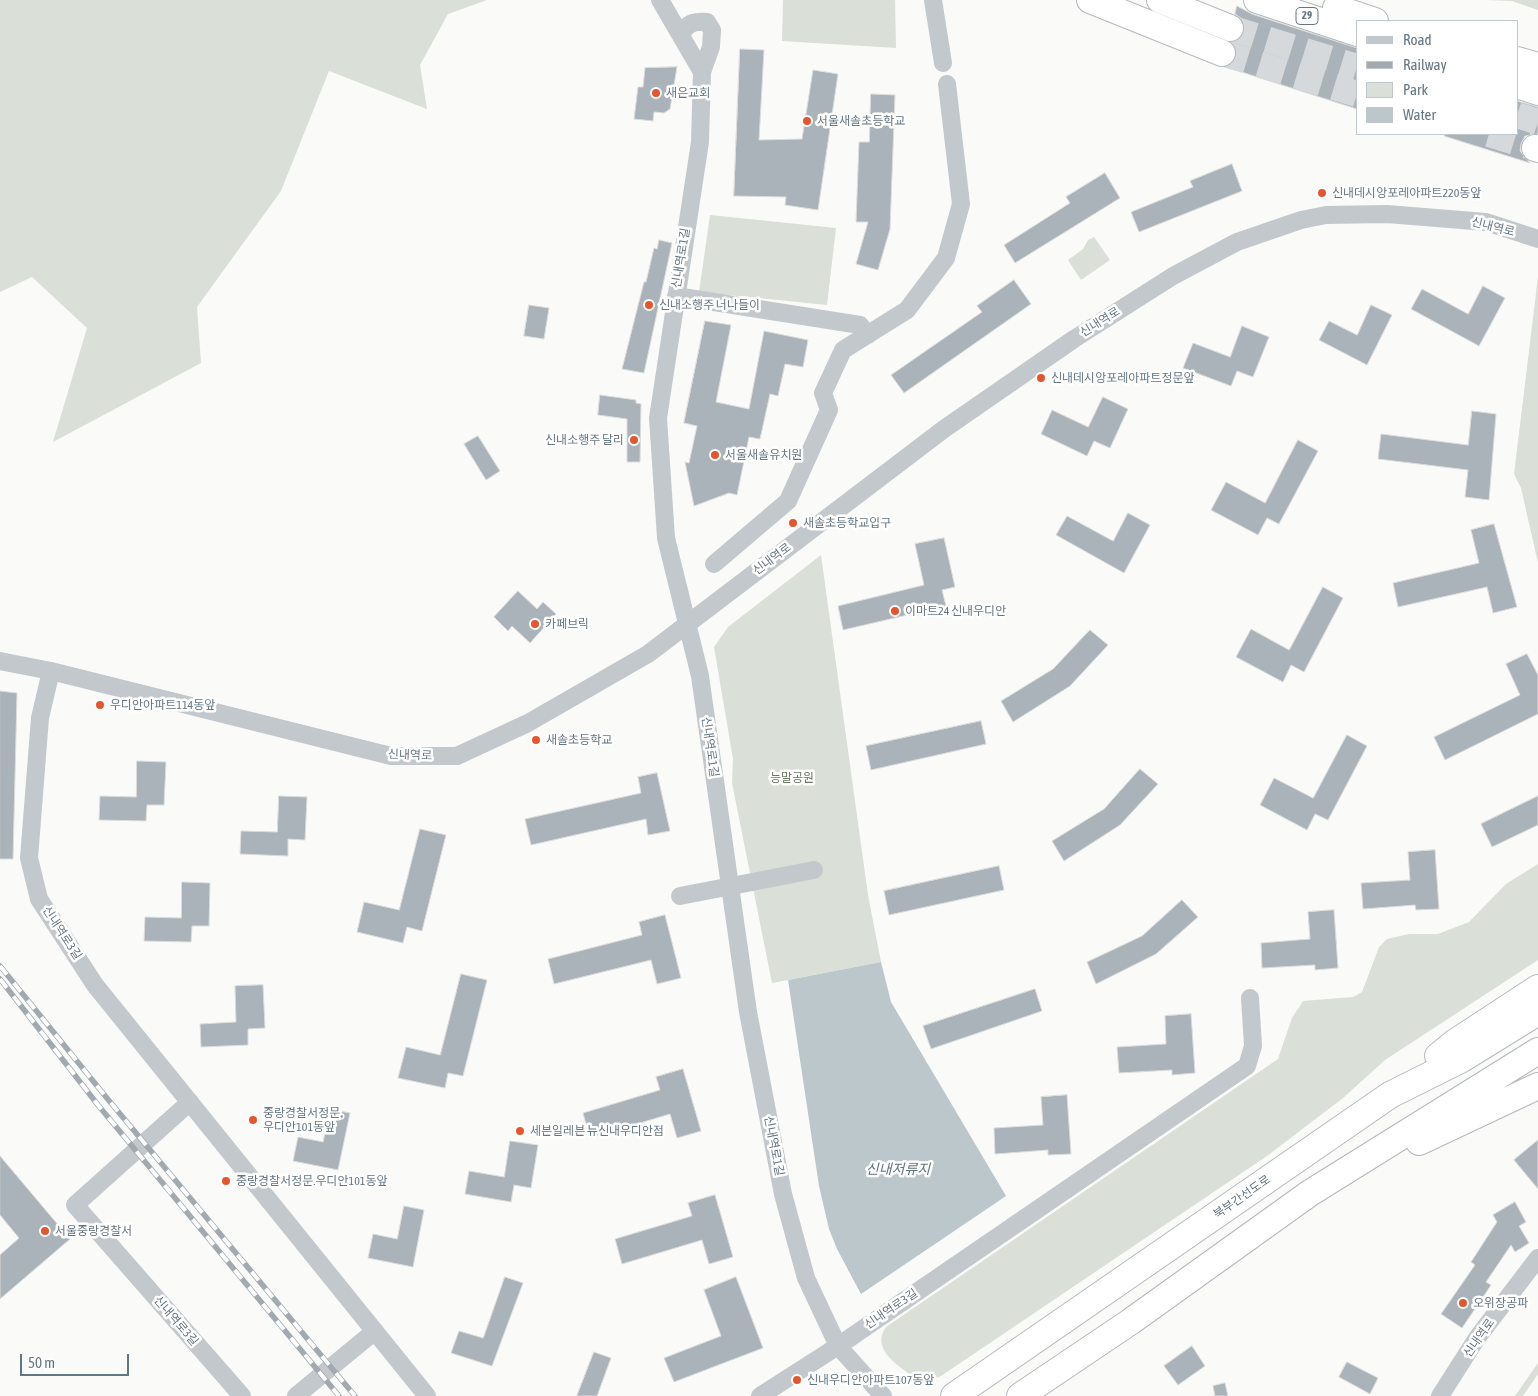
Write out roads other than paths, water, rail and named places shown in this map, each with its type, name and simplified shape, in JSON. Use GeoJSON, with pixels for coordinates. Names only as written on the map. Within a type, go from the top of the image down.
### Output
{"type":"FeatureCollection","features":[{"type":"Feature","properties":{"kind":"highway"},"geometry":{"type":"LineString","coordinates":[[1090,0],[1222,53]]}},
{"type":"Feature","properties":{"kind":"highway"},"geometry":{"type":"LineString","coordinates":[[1160,0],[1230,28]]}},
{"type":"Feature","properties":{"kind":"highway","name":"29"},"geometry":{"type":"LineString","coordinates":[[1257,0],[1356,33]]}},
{"type":"Feature","properties":{"kind":"highway"},"geometry":{"type":"LineString","coordinates":[[1311,0],[1373,20]]}},
{"type":"Feature","properties":{"kind":"highway"},"geometry":{"type":"LineString","coordinates":[[1518,60],[1538,66]]}},
{"type":"Feature","properties":{"kind":"highway"},"geometry":{"type":"LineString","coordinates":[[1518,85],[1538,92]]}},
{"type":"Feature","properties":{"kind":"highway"},"geometry":{"type":"LineString","coordinates":[[1390,1095],[1454,1043],[1538,988]]}},
{"type":"Feature","properties":{"kind":"highway","name":"북부간선도로"},"geometry":{"type":"LineString","coordinates":[[954,1396],[1390,1095],[1462,1059],[1538,1012]]}},
{"type":"Feature","properties":{"kind":"highway"},"geometry":{"type":"LineString","coordinates":[[1020,1396],[1130,1322],[1310,1194],[1538,1051]]}},
{"type":"Feature","properties":{"kind":"highway"},"geometry":{"type":"LineString","coordinates":[[1310,1194],[1538,1086]]}},
{"type":"Feature","properties":{"kind":"street"},"geometry":{"type":"LineString","coordinates":[[660,0],[702,72]]}},
{"type":"Feature","properties":{"kind":"street"},"geometry":{"type":"LineString","coordinates":[[933,0],[943,63]]}},
{"type":"Feature","properties":{"kind":"street","name":"신내역로1길"},"geometry":{"type":"LineString","coordinates":[[681,36],[684,28],[694,21],[707,22],[712,30],[711,47],[702,72],[700,142],[658,418],[666,538],[700,676],[748,1012],[783,1194],[806,1278],[838,1346],[882,1396]]}},
{"type":"Feature","properties":{"kind":"street"},"geometry":{"type":"LineString","coordinates":[[714,564],[788,501],[829,410],[823,393],[843,350],[907,310],[946,258],[961,204],[948,84]]}},
{"type":"Feature","properties":{"kind":"street","name":"신내역로"},"geometry":{"type":"LineString","coordinates":[[0,661],[51,671],[391,756],[457,756],[528,723],[648,654],[944,430],[1074,338],[1173,276],[1237,242],[1284,225],[1326,215],[1387,214],[1486,222],[1538,240]]}},
{"type":"Feature","properties":{"kind":"street"},"geometry":{"type":"LineString","coordinates":[[676,296],[860,325],[868,335]]}},
{"type":"Feature","properties":{"kind":"street","name":"신내역로3길"},"geometry":{"type":"LineString","coordinates":[[51,671],[40,718],[29,858],[40,898],[95,985],[428,1396]]}},
{"type":"Feature","properties":{"kind":"street"},"geometry":{"type":"LineString","coordinates":[[680,896],[814,870]]}},
{"type":"Feature","properties":{"kind":"street","name":"신내역로3길"},"geometry":{"type":"LineString","coordinates":[[760,1396],[838,1346],[1247,1066],[1253,1046],[1250,998]]}},
{"type":"Feature","properties":{"kind":"street","name":"신내역로3길"},"geometry":{"type":"LineString","coordinates":[[190,1102],[75,1205],[242,1396]]}},
{"type":"Feature","properties":{"kind":"street","name":"신내역로"},"geometry":{"type":"LineString","coordinates":[[1440,1396],[1477,1338],[1538,1258]]}},
{"type":"Feature","properties":{"kind":"street"},"geometry":{"type":"LineString","coordinates":[[296,1396],[375,1331]]}},
{"type":"Feature","properties":{"kind":"water","name":"신내저류지"},"geometry":{"type":"Polygon","coordinates":[[[881,962],[891,1002],[1006,1196],[861,1294],[837,1249],[829,1229],[819,1186],[788,980],[881,962]]]}},
{"type":"Feature","properties":{"kind":"tunnel"},"geometry":{"type":"LineString","coordinates":[[1230,28],[1356,67]]}},
{"type":"Feature","properties":{"kind":"tunnel"},"geometry":{"type":"LineString","coordinates":[[1222,53],[1356,94]]}},
{"type":"Feature","properties":{"kind":"tunnel"},"geometry":{"type":"LineString","coordinates":[[1518,115],[1538,122]]}},
{"type":"Feature","properties":{"kind":"tunnel"},"geometry":{"type":"LineString","coordinates":[[1492,135],[1535,148]]}},
{"type":"Feature","properties":{"kind":"railway"},"geometry":{"type":"LineString","coordinates":[[0,966],[106,1097],[355,1396]]}},
{"type":"Feature","properties":{"kind":"railway"},"geometry":{"type":"LineString","coordinates":[[0,979],[98,1105],[339,1396]]}},
{"type":"Feature","properties":{"kind":"place","name":"새은교회"},"geometry":{"type":"Point","coordinates":[656,93]}},
{"type":"Feature","properties":{"kind":"place","name":"서울새솔초등학교"},"geometry":{"type":"Point","coordinates":[807,121]}},
{"type":"Feature","properties":{"kind":"place","name":"신내데시앙포레아파트220동앞"},"geometry":{"type":"Point","coordinates":[1322,193]}},
{"type":"Feature","properties":{"kind":"place","name":"신내소행주 너나들이"},"geometry":{"type":"Point","coordinates":[649,305]}},
{"type":"Feature","properties":{"kind":"place","name":"신내데시앙포레아파트정문앞"},"geometry":{"type":"Point","coordinates":[1041,378]}},
{"type":"Feature","properties":{"kind":"place","name":"신내소행주 달리"},"geometry":{"type":"Point","coordinates":[634,440]}},
{"type":"Feature","properties":{"kind":"place","name":"서울새솔유치원"},"geometry":{"type":"Point","coordinates":[715,455]}},
{"type":"Feature","properties":{"kind":"place","name":"새솔초등학교입구"},"geometry":{"type":"Point","coordinates":[793,523]}},
{"type":"Feature","properties":{"kind":"place","name":"이마트24 신내우디안"},"geometry":{"type":"Point","coordinates":[895,611]}},
{"type":"Feature","properties":{"kind":"place","name":"카페브릭"},"geometry":{"type":"Point","coordinates":[535,624]}},
{"type":"Feature","properties":{"kind":"place","name":"우디안아파트114동앞"},"geometry":{"type":"Point","coordinates":[100,705]}},
{"type":"Feature","properties":{"kind":"place","name":"새솔초등학교"},"geometry":{"type":"Point","coordinates":[536,740]}},
{"type":"Feature","properties":{"kind":"place","name":"중랑경찰서정문. 우디안101동앞"},"geometry":{"type":"Point","coordinates":[253,1120]}},
{"type":"Feature","properties":{"kind":"place","name":"세븐일레븐 뉴신내우디안점"},"geometry":{"type":"Point","coordinates":[520,1131]}},
{"type":"Feature","properties":{"kind":"place","name":"중랑경찰서정문.우디안101동앞"},"geometry":{"type":"Point","coordinates":[226,1181]}},
{"type":"Feature","properties":{"kind":"place","name":"서울중랑경찰서"},"geometry":{"type":"Point","coordinates":[45,1231]}},
{"type":"Feature","properties":{"kind":"place","name":"오위장공파"},"geometry":{"type":"Point","coordinates":[1463,1303]}},
{"type":"Feature","properties":{"kind":"place","name":"신내우디안아파트107동앞"},"geometry":{"type":"Point","coordinates":[797,1380]}},
{"type":"Feature","properties":{"kind":"park label","name":"능말공원"},"geometry":{"type":"Point","coordinates":[792,778]}}]}
